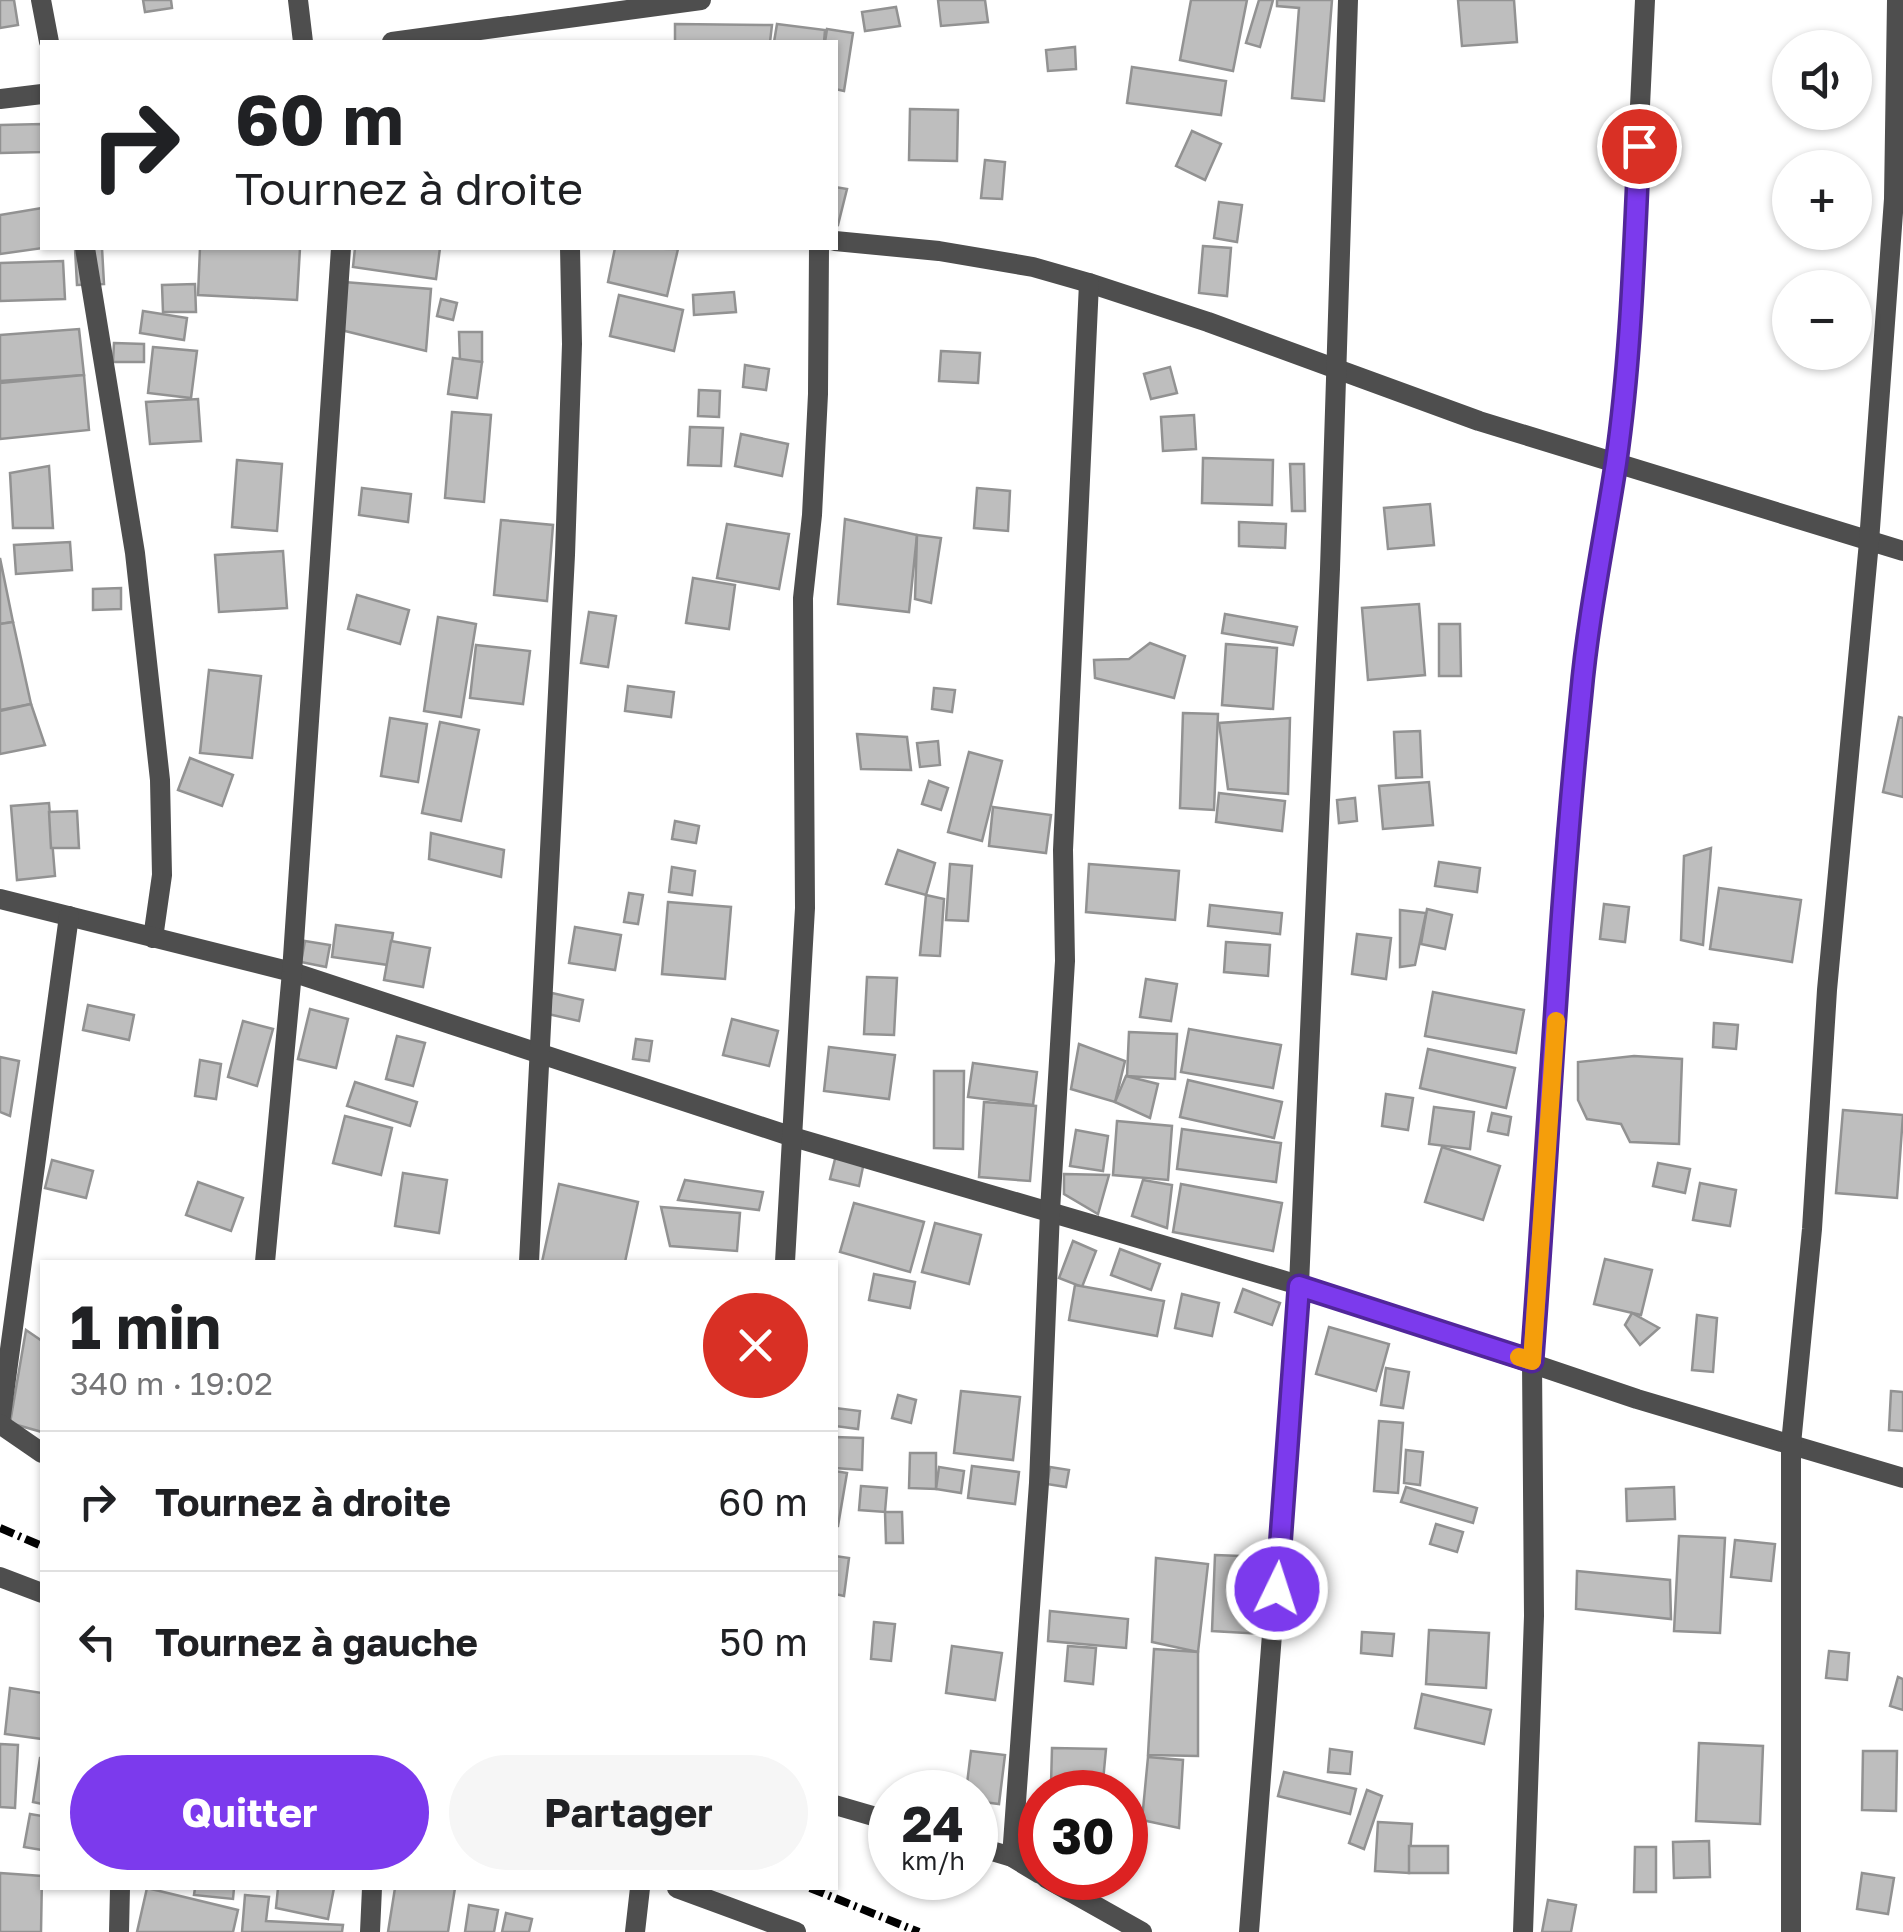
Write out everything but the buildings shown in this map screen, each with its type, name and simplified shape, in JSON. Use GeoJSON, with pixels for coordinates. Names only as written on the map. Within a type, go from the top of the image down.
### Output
{"type":"FeatureCollection","features":[{"type":"Feature","properties":{"kind":"street"},"geometry":{"type":"LineString","coordinates":[[41,0],[50,40]]}},
{"type":"Feature","properties":{"kind":"street"},"geometry":{"type":"LineString","coordinates":[[298,0],[303,40]]}},
{"type":"Feature","properties":{"kind":"street"},"geometry":{"type":"LineString","coordinates":[[403,40],[572,8],[701,0]]}},
{"type":"Feature","properties":{"kind":"street"},"geometry":{"type":"LineString","coordinates":[[1249,1932],[1299,1286],[1330,569],[1348,0]]}},
{"type":"Feature","properties":{"kind":"street"},"geometry":{"type":"LineString","coordinates":[[1523,1932],[1534,1616],[1532,1361],[1566,837],[1587,629],[1616,462],[1629,338],[1645,0]]}},
{"type":"Feature","properties":{"kind":"street"},"geometry":{"type":"LineString","coordinates":[[1791,1932],[1791,1444],[1812,1229],[1827,990],[1868,542],[1894,199],[1897,0]]}},
{"type":"Feature","properties":{"kind":"street"},"geometry":{"type":"LineString","coordinates":[[0,99],[40,94]]}},
{"type":"Feature","properties":{"kind":"street"},"geometry":{"type":"LineString","coordinates":[[838,242],[939,251],[1033,267],[1089,283],[1479,421],[1903,551]]}},
{"type":"Feature","properties":{"kind":"street"},"geometry":{"type":"LineString","coordinates":[[85,250],[135,553],[160,780],[162,875],[153,938]]}},
{"type":"Feature","properties":{"kind":"street"},"geometry":{"type":"LineString","coordinates":[[265,1260],[292,972],[341,250]]}},
{"type":"Feature","properties":{"kind":"street"},"geometry":{"type":"LineString","coordinates":[[530,1260],[571,380],[570,250]]}},
{"type":"Feature","properties":{"kind":"street"},"geometry":{"type":"LineString","coordinates":[[785,1260],[805,908],[804,598],[817,411],[819,250]]}},
{"type":"Feature","properties":{"kind":"street"},"geometry":{"type":"LineString","coordinates":[[1012,1857],[1038,1482],[1065,961],[1063,850],[1089,283]]}},
{"type":"Feature","properties":{"kind":"street"},"geometry":{"type":"LineString","coordinates":[[0,898],[292,972],[792,1137],[1299,1286],[1637,1399],[1903,1478]]}},
{"type":"Feature","properties":{"kind":"street"},"geometry":{"type":"LineString","coordinates":[[40,1452],[0,1423],[69,916]]}},
{"type":"Feature","properties":{"kind":"street"},"geometry":{"type":"LineString","coordinates":[[0,1576],[40,1591]]}},
{"type":"Feature","properties":{"kind":"street"},"geometry":{"type":"LineString","coordinates":[[838,1806],[868,1815]]}},
{"type":"Feature","properties":{"kind":"street"},"geometry":{"type":"LineString","coordinates":[[998,1853],[1018,1861]]}},
{"type":"Feature","properties":{"kind":"street"},"geometry":{"type":"LineString","coordinates":[[119,1932],[120,1890]]}},
{"type":"Feature","properties":{"kind":"street"},"geometry":{"type":"LineString","coordinates":[[370,1932],[372,1890]]}},
{"type":"Feature","properties":{"kind":"street"},"geometry":{"type":"LineString","coordinates":[[635,1932],[640,1890]]}},
{"type":"Feature","properties":{"kind":"street"},"geometry":{"type":"LineString","coordinates":[[682,1890],[796,1932]]}},
{"type":"Feature","properties":{"kind":"street"},"geometry":{"type":"LineString","coordinates":[[1085,1900],[1142,1932]]}},
{"type":"Feature","properties":{"kind":"railway"},"geometry":{"type":"LineString","coordinates":[[0,1528],[40,1545]]}},
{"type":"Feature","properties":{"kind":"railway"},"geometry":{"type":"LineString","coordinates":[[815,1890],[919,1932]]}},
{"type":"Feature","properties":{"kind":"slow traffic"},"geometry":{"type":"LineString","coordinates":[[1519,1357],[1532,1361],[1556,1021]]}},
{"type":"Feature","properties":{"kind":"route"},"geometry":{"type":"LineString","coordinates":[[1277,1589],[1299,1286],[1532,1361],[1566,837],[1587,629],[1616,462],[1629,338],[1639,146]]}}]}
